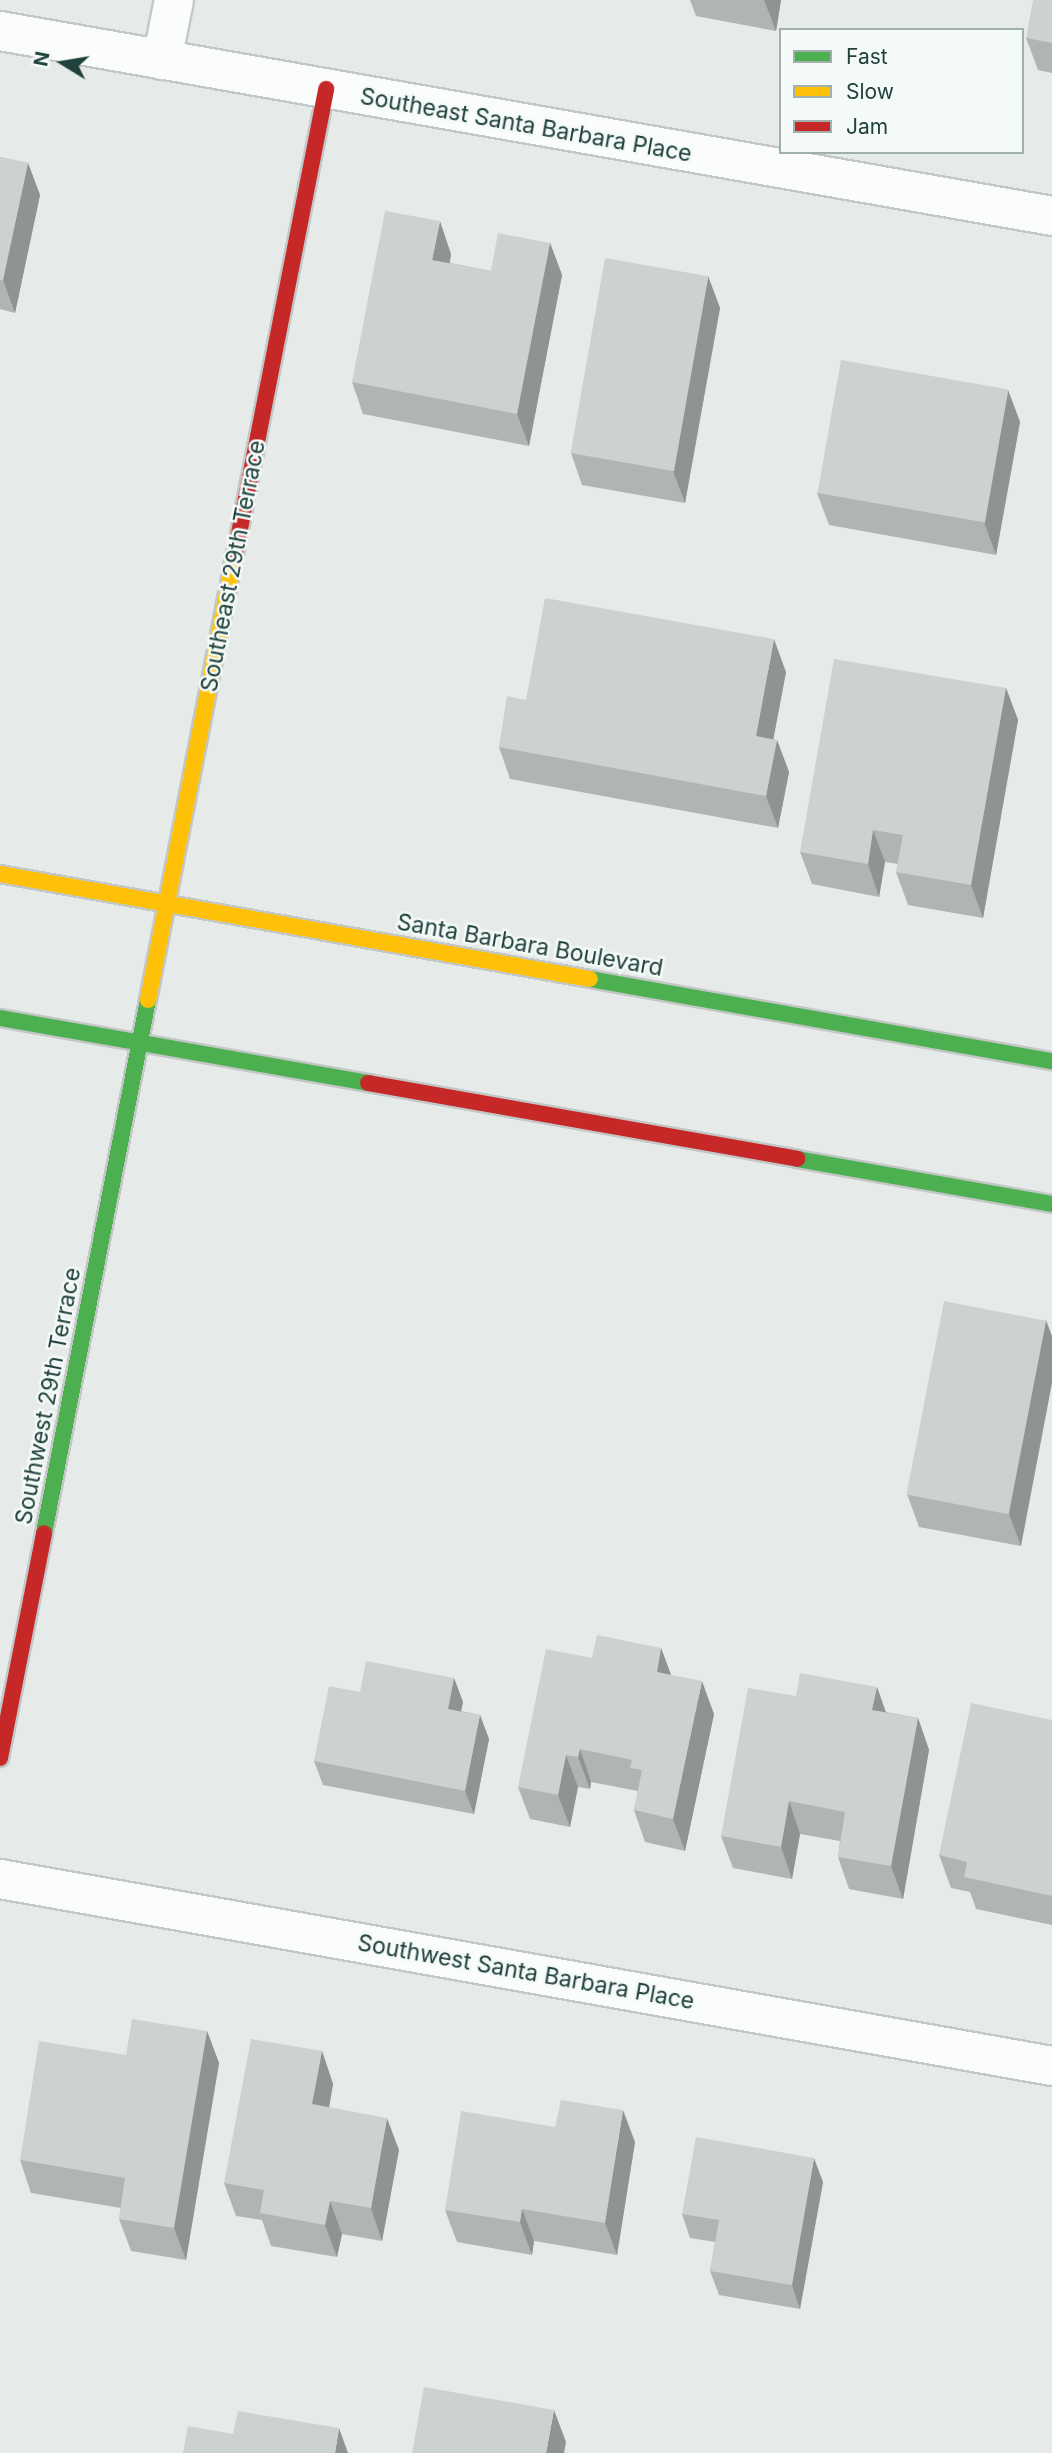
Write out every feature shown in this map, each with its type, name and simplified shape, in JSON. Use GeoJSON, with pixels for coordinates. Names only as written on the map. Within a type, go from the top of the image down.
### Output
{"type":"FeatureCollection","features":[{"type":"Feature","properties":{"kind":"main road","name":"Southeast 29th Terrace"},"geometry":{"type":"LineString","coordinates":[[140,1042],[326,89]]}},
{"type":"Feature","properties":{"kind":"main road","name":"Santa Barbara Boulevard"},"geometry":{"type":"LineString","coordinates":[[0,874],[1052,1061]]}},
{"type":"Feature","properties":{"kind":"main road"},"geometry":{"type":"LineString","coordinates":[[0,1018],[1052,1204]]}},
{"type":"Feature","properties":{"kind":"main road","name":"Southwest 29th Terrace"},"geometry":{"type":"LineString","coordinates":[[0,1759],[140,1042]]}},
{"type":"Feature","properties":{"kind":"street"},"geometry":{"type":"LineString","coordinates":[[162,60],[174,0]]}},
{"type":"Feature","properties":{"kind":"street","name":"Southeast Santa Barbara Place"},"geometry":{"type":"LineString","coordinates":[[0,31],[1052,216]]}},
{"type":"Feature","properties":{"kind":"street","name":"Southwest Santa Barbara Place"},"geometry":{"type":"LineString","coordinates":[[0,1879],[1052,2066]]}},
{"type":"Feature","properties":{"kind":"building"},"geometry":{"type":"Polygon","coordinates":[[[1033,0],[1052,0],[1052,43],[1026,38],[1033,0]]]}},
{"type":"Feature","properties":{"kind":"building"},"geometry":{"type":"Polygon","coordinates":[[[0,157],[28,163],[3,280],[0,280],[0,157]]]}},
{"type":"Feature","properties":{"kind":"building"},"geometry":{"type":"Polygon","coordinates":[[[385,211],[440,221],[432,260],[491,271],[498,233],[550,243],[517,414],[352,382],[385,211]]]}},
{"type":"Feature","properties":{"kind":"building"},"geometry":{"type":"Polygon","coordinates":[[[605,258],[708,276],[674,471],[571,453],[605,258]]]}},
{"type":"Feature","properties":{"kind":"building"},"geometry":{"type":"Polygon","coordinates":[[[841,360],[1008,390],[985,522],[818,493],[841,360]]]}},
{"type":"Feature","properties":{"kind":"building"},"geometry":{"type":"Polygon","coordinates":[[[545,598],[774,639],[756,736],[777,740],[766,796],[499,747],[507,696],[526,700],[545,598]]]}},
{"type":"Feature","properties":{"kind":"building"},"geometry":{"type":"Polygon","coordinates":[[[834,659],[1006,688],[971,885],[896,872],[903,835],[873,830],[868,864],[800,852],[834,659]]]}},
{"type":"Feature","properties":{"kind":"building"},"geometry":{"type":"Polygon","coordinates":[[[944,1301],[1046,1321],[1008,1514],[906,1494],[944,1301]]]}},
{"type":"Feature","properties":{"kind":"building"},"geometry":{"type":"Polygon","coordinates":[[[597,1635],[661,1648],[657,1672],[702,1681],[673,1819],[634,1810],[642,1770],[630,1768],[632,1760],[580,1749],[578,1757],[566,1755],[558,1795],[518,1787],[546,1649],[592,1658],[597,1635]]]}},
{"type":"Feature","properties":{"kind":"building"},"geometry":{"type":"Polygon","coordinates":[[[366,1661],[454,1678],[448,1709],[480,1715],[465,1791],[314,1761],[329,1686],[360,1692],[366,1661]]]}},
{"type":"Feature","properties":{"kind":"building"},"geometry":{"type":"Polygon","coordinates":[[[800,1673],[877,1687],[872,1710],[918,1718],[891,1866],[838,1857],[845,1812],[789,1801],[781,1847],[721,1836],[748,1688],[796,1696],[800,1673]]]}},
{"type":"Feature","properties":{"kind":"building"},"geometry":{"type":"Polygon","coordinates":[[[971,1703],[1052,1720],[1052,1896],[964,1877],[967,1862],[939,1855],[971,1703]]]}},
{"type":"Feature","properties":{"kind":"building"},"geometry":{"type":"Polygon","coordinates":[[[132,2019],[207,2031],[174,2228],[119,2219],[125,2178],[20,2160],[39,2041],[126,2055],[132,2019]]]}},
{"type":"Feature","properties":{"kind":"building"},"geometry":{"type":"Polygon","coordinates":[[[251,2039],[322,2051],[312,2104],[387,2118],[371,2208],[330,2201],[325,2225],[260,2213],[264,2190],[224,2183],[251,2039]]]}},
{"type":"Feature","properties":{"kind":"building"},"geometry":{"type":"Polygon","coordinates":[[[561,2100],[623,2110],[605,2223],[522,2209],[520,2222],[445,2210],[461,2111],[555,2127],[561,2100]]]}},
{"type":"Feature","properties":{"kind":"building"},"geometry":{"type":"Polygon","coordinates":[[[696,2137],[814,2158],[792,2285],[710,2271],[719,2220],[682,2214],[696,2137]]]}},
{"type":"Feature","properties":{"kind":"building"},"geometry":{"type":"Polygon","coordinates":[[[424,2387],[554,2410],[546,2453],[412,2453],[424,2387]]]}},
{"type":"Feature","properties":{"kind":"building"},"geometry":{"type":"Polygon","coordinates":[[[238,2411],[339,2428],[335,2453],[183,2453],[188,2426],[233,2434],[238,2411]]]}},
{"type":"Feature","properties":{"kind":"traffic: fast"},"geometry":{"type":"LineString","coordinates":[[590,979],[1052,1061]]}},
{"type":"Feature","properties":{"kind":"traffic: fast"},"geometry":{"type":"LineString","coordinates":[[44,1533],[148,1000]]}},
{"type":"Feature","properties":{"kind":"traffic: fast"},"geometry":{"type":"LineString","coordinates":[[0,1018],[368,1083]]}},
{"type":"Feature","properties":{"kind":"traffic: fast"},"geometry":{"type":"LineString","coordinates":[[797,1159],[1052,1204]]}},
{"type":"Feature","properties":{"kind":"traffic: slow"},"geometry":{"type":"LineString","coordinates":[[148,1000],[235,554]]}},
{"type":"Feature","properties":{"kind":"traffic: slow"},"geometry":{"type":"LineString","coordinates":[[0,874],[590,979]]}},
{"type":"Feature","properties":{"kind":"traffic: jam"},"geometry":{"type":"LineString","coordinates":[[235,554],[326,89]]}},
{"type":"Feature","properties":{"kind":"traffic: jam"},"geometry":{"type":"LineString","coordinates":[[368,1083],[797,1159]]}},
{"type":"Feature","properties":{"kind":"traffic: jam"},"geometry":{"type":"LineString","coordinates":[[0,1758],[44,1533]]}}]}
